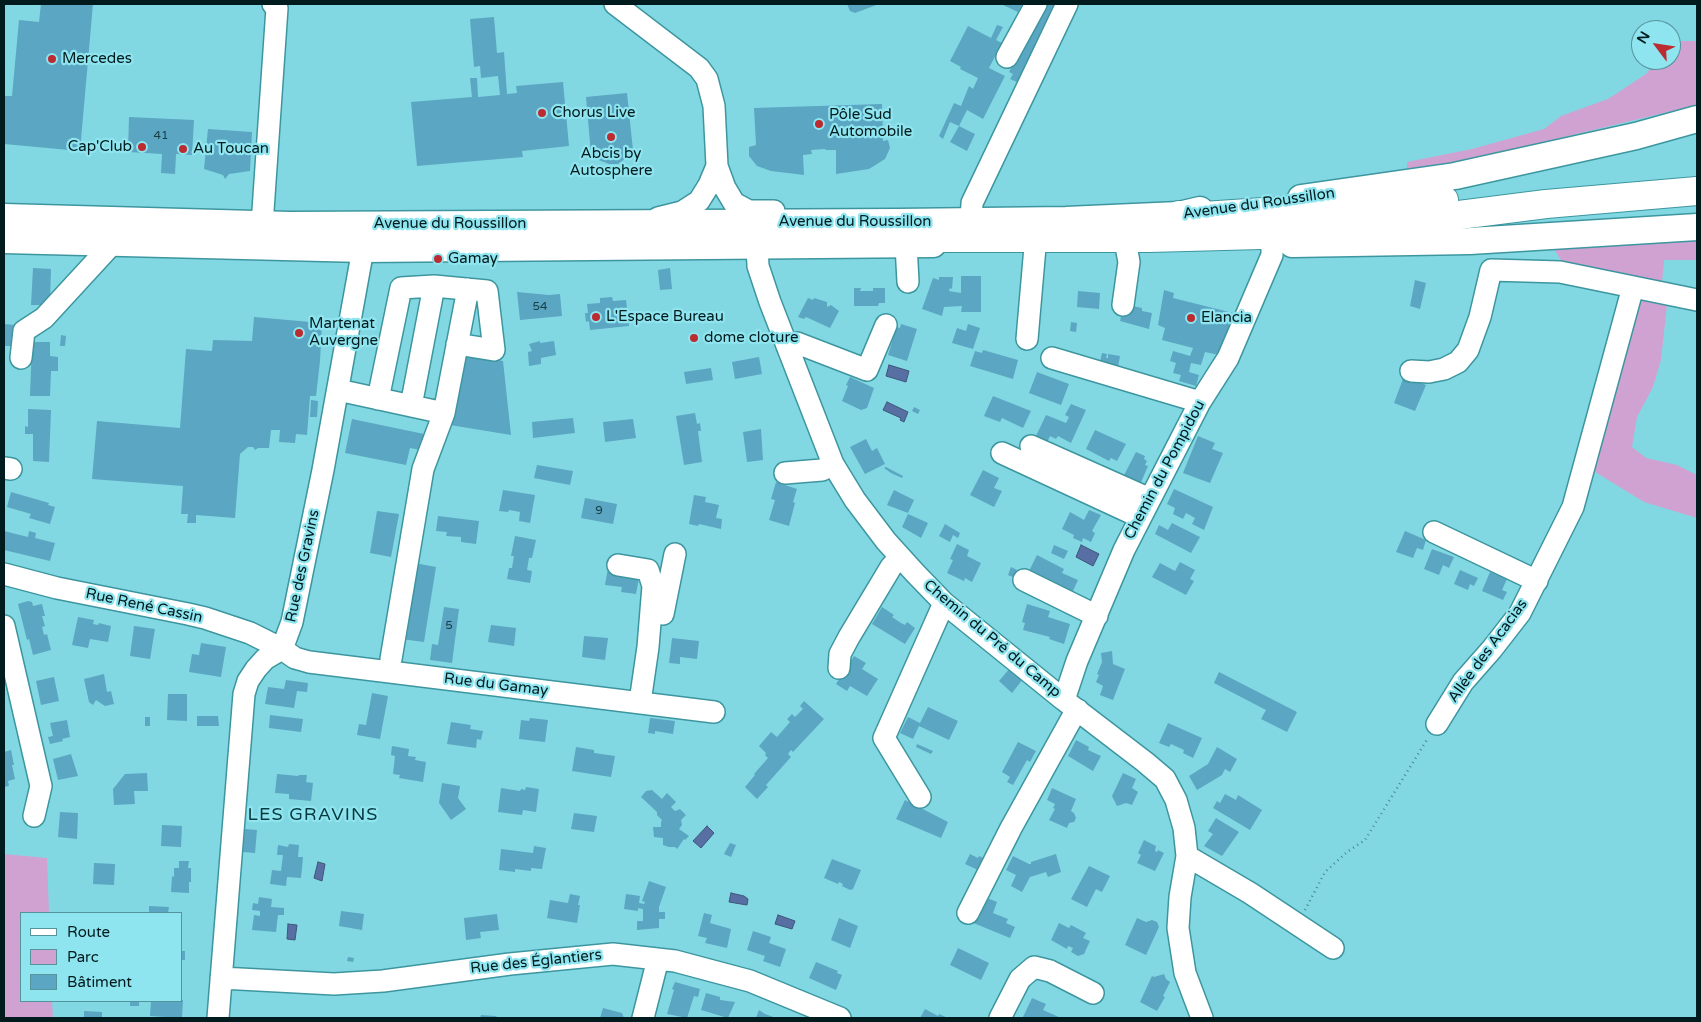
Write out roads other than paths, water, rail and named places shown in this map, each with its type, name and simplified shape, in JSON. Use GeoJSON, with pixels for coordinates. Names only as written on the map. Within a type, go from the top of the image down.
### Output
{"type":"FeatureCollection","features":[{"type":"Feature","properties":{"kind":"highway"},"geometry":{"type":"LineString","coordinates":[[1179,215],[1203,216],[1474,198],[1697,180]]}},
{"type":"Feature","properties":{"kind":"highway"},"geometry":{"type":"LineString","coordinates":[[905,237],[1149,238],[1261,235],[1380,225],[1546,204],[1697,191]]}},
{"type":"Feature","properties":{"kind":"main road","name":"Avenue du Roussillon"},"geometry":{"type":"LineString","coordinates":[[4,240],[362,249],[757,246],[905,237],[971,222],[1179,215],[1202,209],[1315,197],[1455,176],[1636,136],[1697,119]]}},
{"type":"Feature","properties":{"kind":"main road","name":"Avenue du Roussillon"},"geometry":{"type":"LineString","coordinates":[[4,217],[262,225],[638,222],[905,237],[1034,247],[1470,241],[1697,226]]}},
{"type":"Feature","properties":{"kind":"street"},"geometry":{"type":"LineString","coordinates":[[262,225],[276,8],[273,4]]}},
{"type":"Feature","properties":{"kind":"street"},"geometry":{"type":"LineString","coordinates":[[615,4],[699,68],[706,79],[714,106],[717,166],[725,188],[734,203],[749,211],[837,212],[905,237],[908,282]]}},
{"type":"Feature","properties":{"kind":"street"},"geometry":{"type":"LineString","coordinates":[[1007,57],[1036,4]]}},
{"type":"Feature","properties":{"kind":"street"},"geometry":{"type":"LineString","coordinates":[[971,222],[972,203],[1067,4]]}},
{"type":"Feature","properties":{"kind":"street"},"geometry":{"type":"LineString","coordinates":[[638,222],[682,212],[699,201],[710,186],[717,166]]}},
{"type":"Feature","properties":{"kind":"street"},"geometry":{"type":"LineString","coordinates":[[21,358],[24,331],[44,318],[112,243]]}},
{"type":"Feature","properties":{"kind":"street","name":"Chemin du Pompidou"},"geometry":{"type":"LineString","coordinates":[[968,913],[1071,705],[1077,661],[1124,550],[1200,402],[1228,358],[1272,255],[1272,244]]}},
{"type":"Feature","properties":{"kind":"street","name":"Chemin du Pré du Camp"},"geometry":{"type":"LineString","coordinates":[[757,246],[758,266],[833,464],[856,500],[900,558],[944,603],[1165,779],[1176,800],[1184,828],[1187,856],[1180,898],[1178,928],[1185,972],[1202,1018]]}},
{"type":"Feature","properties":{"kind":"street"},"geometry":{"type":"LineString","coordinates":[[1123,305],[1129,262],[1126,246]]}},
{"type":"Feature","properties":{"kind":"street"},"geometry":{"type":"LineString","coordinates":[[1027,339],[1034,247]]}},
{"type":"Feature","properties":{"kind":"street","name":"Rue des Gravins"},"geometry":{"type":"LineString","coordinates":[[282,649],[292,622],[338,390],[362,249]]}},
{"type":"Feature","properties":{"kind":"street"},"geometry":{"type":"LineString","coordinates":[[1411,371],[1429,372],[1444,369],[1458,362],[1468,350],[1480,317],[1492,270],[1560,272],[1697,300]]}},
{"type":"Feature","properties":{"kind":"street"},"geometry":{"type":"LineString","coordinates":[[378,400],[401,288],[434,286],[487,291],[494,350],[457,344]]}},
{"type":"Feature","properties":{"kind":"street"},"geometry":{"type":"LineString","coordinates":[[411,406],[434,286]]}},
{"type":"Feature","properties":{"kind":"street","name":"Allée des Acacias"},"geometry":{"type":"LineString","coordinates":[[1437,724],[1462,682],[1492,649],[1520,612],[1573,507],[1633,287]]}},
{"type":"Feature","properties":{"kind":"street"},"geometry":{"type":"LineString","coordinates":[[391,659],[423,468],[444,413],[468,289]]}},
{"type":"Feature","properties":{"kind":"street"},"geometry":{"type":"LineString","coordinates":[[787,346],[797,343],[867,370],[886,325]]}},
{"type":"Feature","properties":{"kind":"street"},"geometry":{"type":"LineString","coordinates":[[1052,358],[1200,402]]}},
{"type":"Feature","properties":{"kind":"street"},"geometry":{"type":"LineString","coordinates":[[338,390],[444,413]]}},
{"type":"Feature","properties":{"kind":"street"},"geometry":{"type":"LineString","coordinates":[[1031,446],[1145,508]]}},
{"type":"Feature","properties":{"kind":"street"},"geometry":{"type":"LineString","coordinates":[[1002,453],[1145,508]]}},
{"type":"Feature","properties":{"kind":"street"},"geometry":{"type":"LineString","coordinates":[[785,473],[822,470],[833,464]]}},
{"type":"Feature","properties":{"kind":"street"},"geometry":{"type":"LineString","coordinates":[[1434,532],[1537,580]]}},
{"type":"Feature","properties":{"kind":"street"},"geometry":{"type":"LineString","coordinates":[[646,703],[675,554]]}},
{"type":"Feature","properties":{"kind":"street"},"geometry":{"type":"LineString","coordinates":[[839,668],[840,654],[849,637],[891,567],[900,558]]}},
{"type":"Feature","properties":{"kind":"street"},"geometry":{"type":"LineString","coordinates":[[618,565],[648,570],[654,586],[648,646],[646,703]]}},
{"type":"Feature","properties":{"kind":"street","name":"Rue René Cassin"},"geometry":{"type":"LineString","coordinates":[[4,574],[58,588],[188,614],[250,632],[282,649]]}},
{"type":"Feature","properties":{"kind":"street"},"geometry":{"type":"LineString","coordinates":[[1024,580],[1097,616]]}},
{"type":"Feature","properties":{"kind":"street"},"geometry":{"type":"LineString","coordinates":[[920,797],[884,738],[944,603]]}},
{"type":"Feature","properties":{"kind":"street"},"geometry":{"type":"LineString","coordinates":[[4,626],[41,786],[34,816]]}},
{"type":"Feature","properties":{"kind":"street"},"geometry":{"type":"LineString","coordinates":[[218,1018],[244,694],[248,681],[265,659],[282,649]]}},
{"type":"Feature","properties":{"kind":"street","name":"Rue du Gamay"},"geometry":{"type":"LineString","coordinates":[[282,649],[295,658],[309,662],[714,712]]}},
{"type":"Feature","properties":{"kind":"street"},"geometry":{"type":"LineString","coordinates":[[1187,856],[1250,893],[1332,948]]}},
{"type":"Feature","properties":{"kind":"street","name":"Rue des Églantiers"},"geometry":{"type":"LineString","coordinates":[[221,978],[334,984],[383,981],[510,964],[613,954],[675,961],[750,982],[840,1018]]}},
{"type":"Feature","properties":{"kind":"street"},"geometry":{"type":"LineString","coordinates":[[644,1018],[658,959]]}},
{"type":"Feature","properties":{"kind":"street"},"geometry":{"type":"LineString","coordinates":[[1000,1018],[1020,979],[1034,967],[1050,972],[1093,993]]}},
{"type":"Feature","properties":{"kind":"water"},"geometry":{"type":"Polygon","coordinates":[[[889,365],[909,371],[906,382],[886,376],[889,365]]]}},
{"type":"Feature","properties":{"kind":"water"},"geometry":{"type":"Polygon","coordinates":[[[887,402],[908,412],[904,422],[900,420],[901,418],[883,410],[887,402]]]}},
{"type":"Feature","properties":{"kind":"water"},"geometry":{"type":"Polygon","coordinates":[[[1081,545],[1099,554],[1093,566],[1076,557],[1081,545]]]}},
{"type":"Feature","properties":{"kind":"water"},"geometry":{"type":"Polygon","coordinates":[[[707,826],[714,833],[701,848],[693,841],[707,826]]]}},
{"type":"Feature","properties":{"kind":"water"},"geometry":{"type":"Polygon","coordinates":[[[318,862],[325,864],[322,881],[314,878],[318,862]]]}},
{"type":"Feature","properties":{"kind":"water"},"geometry":{"type":"Polygon","coordinates":[[[731,893],[748,899],[747,905],[729,902],[731,893]]]}},
{"type":"Feature","properties":{"kind":"water"},"geometry":{"type":"Polygon","coordinates":[[[778,915],[795,921],[792,929],[775,924],[778,915]]]}},
{"type":"Feature","properties":{"kind":"water"},"geometry":{"type":"Polygon","coordinates":[[[288,924],[297,925],[295,940],[287,939],[288,924]]]}},
{"type":"Feature","properties":{"kind":"place","name":"Mercedes"},"geometry":{"type":"Point","coordinates":[52,59]}},
{"type":"Feature","properties":{"kind":"place","name":"Chorus Live"},"geometry":{"type":"Point","coordinates":[542,113]}},
{"type":"Feature","properties":{"kind":"place","name":"Pôle Sud Automobile"},"geometry":{"type":"Point","coordinates":[819,124]}},
{"type":"Feature","properties":{"kind":"place","name":"Abcis by Autosphere"},"geometry":{"type":"Point","coordinates":[611,137]}},
{"type":"Feature","properties":{"kind":"place","name":"Cap'Club"},"geometry":{"type":"Point","coordinates":[142,147]}},
{"type":"Feature","properties":{"kind":"place","name":"Au Toucan"},"geometry":{"type":"Point","coordinates":[183,149]}},
{"type":"Feature","properties":{"kind":"place","name":"Gamay"},"geometry":{"type":"Point","coordinates":[438,259]}},
{"type":"Feature","properties":{"kind":"place","name":"L'Espace Bureau"},"geometry":{"type":"Point","coordinates":[596,317]}},
{"type":"Feature","properties":{"kind":"place","name":"Elancia"},"geometry":{"type":"Point","coordinates":[1191,318]}},
{"type":"Feature","properties":{"kind":"place","name":"Martenat Auvergne"},"geometry":{"type":"Point","coordinates":[299,333]}},
{"type":"Feature","properties":{"kind":"place","name":"dome cloture"},"geometry":{"type":"Point","coordinates":[694,338]}},
{"type":"Feature","properties":{"kind":"district","name":"LES GRAVINS"},"geometry":{"type":"Point","coordinates":[313,815]}}]}
